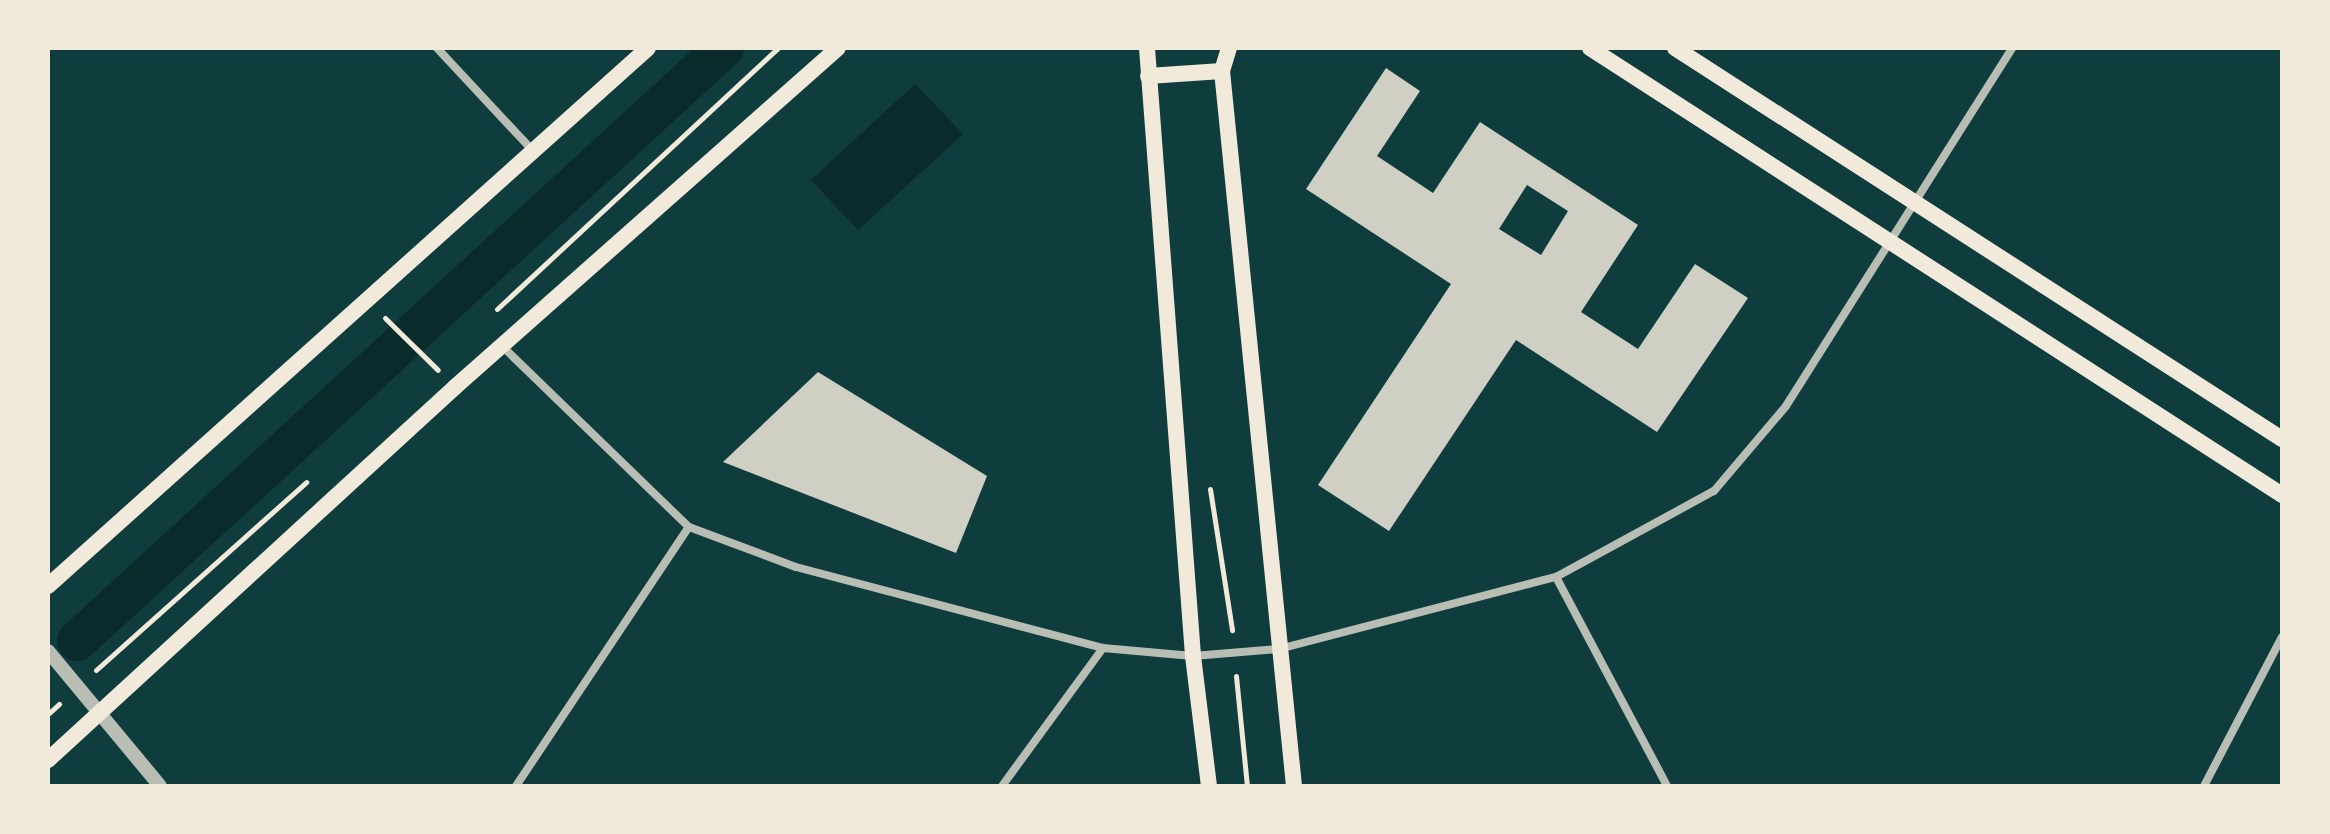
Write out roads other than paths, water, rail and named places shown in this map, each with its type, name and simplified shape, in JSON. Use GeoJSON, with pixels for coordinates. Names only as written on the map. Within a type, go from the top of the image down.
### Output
{"type":"FeatureCollection","features":[{"type":"Feature","properties":{"kind":"main road"},"geometry":{"type":"LineString","coordinates":[[48,586],[365,297],[535,153],[648,48]]}},
{"type":"Feature","properties":{"kind":"main road"},"geometry":{"type":"LineString","coordinates":[[48,760],[502,346],[838,48]]}},
{"type":"Feature","properties":{"kind":"main road"},"geometry":{"type":"LineString","coordinates":[[1147,48],[1193,656],[1209,786]]}},
{"type":"Feature","properties":{"kind":"main road"},"geometry":{"type":"LineString","coordinates":[[1229,48],[1222,71],[1294,786]]}},
{"type":"Feature","properties":{"kind":"main road"},"geometry":{"type":"LineString","coordinates":[[1590,48],[1894,241],[2282,495]]}},
{"type":"Feature","properties":{"kind":"main road"},"geometry":{"type":"LineString","coordinates":[[1675,48],[2282,439]]}},
{"type":"Feature","properties":{"kind":"main road"},"geometry":{"type":"LineString","coordinates":[[1148,76],[1222,71]]}},
{"type":"Feature","properties":{"kind":"street"},"geometry":{"type":"LineString","coordinates":[[437,48],[535,153]]}},
{"type":"Feature","properties":{"kind":"street"},"geometry":{"type":"LineString","coordinates":[[502,346],[689,527],[796,567],[1103,648],[1193,656],[1279,649],[1556,577],[1714,491],[1786,406],[1894,241],[2012,48]]}},
{"type":"Feature","properties":{"kind":"street"},"geometry":{"type":"LineString","coordinates":[[516,786],[689,527]]}},
{"type":"Feature","properties":{"kind":"street"},"geometry":{"type":"LineString","coordinates":[[1556,577],[1667,786]]}},
{"type":"Feature","properties":{"kind":"street"},"geometry":{"type":"LineString","coordinates":[[2204,786],[2282,637]]}},
{"type":"Feature","properties":{"kind":"street"},"geometry":{"type":"LineString","coordinates":[[1002,786],[1103,648]]}},
{"type":"Feature","properties":{"kind":"street"},"geometry":{"type":"LineString","coordinates":[[48,651],[80,685],[160,786]]}},
{"type":"Feature","properties":{"kind":"water"},"geometry":{"type":"Polygon","coordinates":[[[915,84],[963,134],[858,230],[811,180],[915,84]]]}},
{"type":"Feature","properties":{"kind":"waterway"},"geometry":{"type":"LineString","coordinates":[[77,641],[724,48]]}}]}
